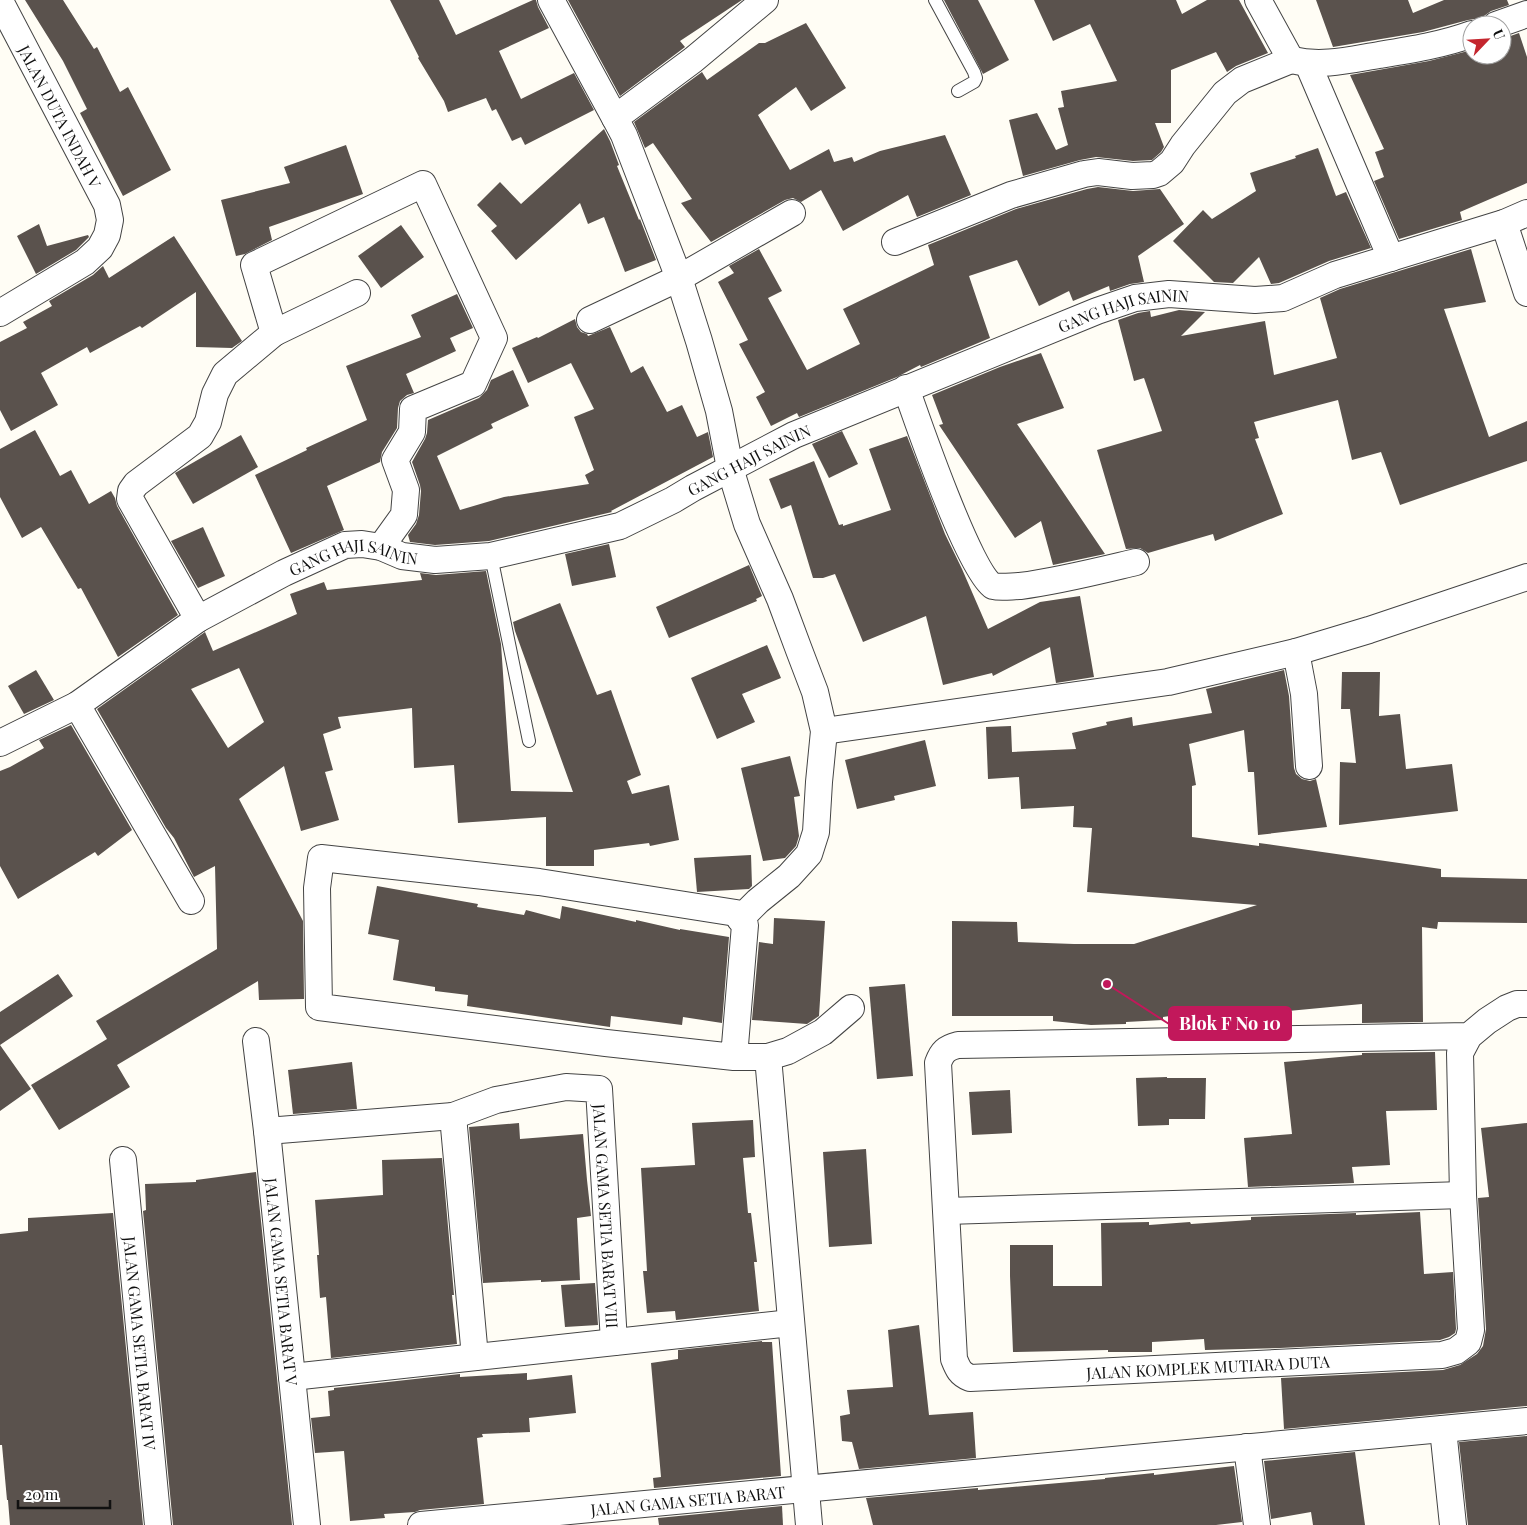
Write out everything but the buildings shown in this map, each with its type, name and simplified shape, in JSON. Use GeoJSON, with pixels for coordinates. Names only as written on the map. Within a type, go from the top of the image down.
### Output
{"type":"FeatureCollection","features":[{"type":"Feature","properties":{"kind":"street"},"geometry":{"type":"LineString","coordinates":[[551,0],[624,135],[679,278],[719,411],[730,468],[746,524],[780,599],[815,692],[824,731],[816,832],[809,854],[789,876],[758,901],[740,919]]}},
{"type":"Feature","properties":{"kind":"street"},"geometry":{"type":"LineString","coordinates":[[615,118],[693,60],[765,0]]}},
{"type":"Feature","properties":{"kind":"street"},"geometry":{"type":"LineString","coordinates":[[1258,0],[1299,62],[1391,258]]}},
{"type":"Feature","properties":{"kind":"street","name":"JALAN DUTA INDAH V"},"geometry":{"type":"LineString","coordinates":[[0,1],[108,205],[110,220],[107,235],[100,248],[85,262],[0,313]]}},
{"type":"Feature","properties":{"kind":"street"},"geometry":{"type":"LineString","coordinates":[[1512,19],[1527,14]]}},
{"type":"Feature","properties":{"kind":"street"},"geometry":{"type":"LineString","coordinates":[[895,242],[1012,195],[1084,174],[1098,172],[1132,176],[1153,175],[1172,162],[1183,145],[1225,93],[1242,80],[1299,62],[1339,62],[1418,49],[1462,37]]}},
{"type":"Feature","properties":{"kind":"street"},"geometry":{"type":"LineString","coordinates":[[274,333],[254,265],[423,184],[494,338],[473,384],[413,409],[412,432],[395,460],[406,490],[404,515],[381,547]]}},
{"type":"Feature","properties":{"kind":"street"},"geometry":{"type":"LineString","coordinates":[[590,320],[679,278],[792,213]]}},
{"type":"Feature","properties":{"kind":"street"},"geometry":{"type":"LineString","coordinates":[[1515,218],[1527,293]]}},
{"type":"Feature","properties":{"kind":"street","name":"GANG HAJI SAININ"},"geometry":{"type":"LineString","coordinates":[[0,743],[77,705],[198,619],[284,572],[345,545],[362,544],[381,547],[402,556],[435,560],[491,556],[620,526],[673,500],[794,434],[1097,311],[1135,298],[1169,294],[1255,300],[1283,298],[1334,275],[1515,218]]}},
{"type":"Feature","properties":{"kind":"street"},"geometry":{"type":"LineString","coordinates":[[198,619],[130,499],[131,491],[136,484],[200,436],[208,422],[214,394],[225,374],[274,333],[358,294]]}},
{"type":"Feature","properties":{"kind":"street"},"geometry":{"type":"LineString","coordinates":[[906,388],[939,479],[975,564],[984,578],[993,586],[1010,587],[1043,583],[1136,562]]}},
{"type":"Feature","properties":{"kind":"street"},"geometry":{"type":"LineString","coordinates":[[824,731],[1168,682],[1296,652],[1369,630],[1527,577]]}},
{"type":"Feature","properties":{"kind":"street"},"geometry":{"type":"LineString","coordinates":[[1296,652],[1304,694],[1309,766]]}},
{"type":"Feature","properties":{"kind":"street"},"geometry":{"type":"LineString","coordinates":[[77,705],[191,902]]}},
{"type":"Feature","properties":{"kind":"street"},"geometry":{"type":"LineString","coordinates":[[734,1057],[745,925],[736,913],[539,882],[321,858],[317,888],[318,1007],[734,1057],[768,1057],[788,1051],[823,1032],[851,1008]]}},
{"type":"Feature","properties":{"kind":"street","name":"JALAN KOMPLEK MUTIARA DUTA"},"geometry":{"type":"LineString","coordinates":[[1485,1023],[958,1045],[947,1048],[941,1055],[938,1063],[954,1359],[963,1376],[970,1378],[1442,1355],[1456,1351],[1468,1342],[1471,1330],[1463,1195],[1460,1053],[1485,1023],[1517,1004],[1527,1004]]}},
{"type":"Feature","properties":{"kind":"street","name":"JALAN GAMA SETIA BARAT V"},"geometry":{"type":"LineString","coordinates":[[256,1040],[307,1525]]}},
{"type":"Feature","properties":{"kind":"street"},"geometry":{"type":"LineString","coordinates":[[768,1057],[808,1525]]}},
{"type":"Feature","properties":{"kind":"street","name":"JALAN GAMA SETIA BARAT VIII"},"geometry":{"type":"LineString","coordinates":[[453,1116],[496,1100],[557,1088],[599,1089],[614,1342]]}},
{"type":"Feature","properties":{"kind":"street"},"geometry":{"type":"LineString","coordinates":[[267,1131],[453,1116],[475,1357]]}},
{"type":"Feature","properties":{"kind":"street","name":"JALAN GAMA SETIA BARAT IV"},"geometry":{"type":"LineString","coordinates":[[123,1160],[158,1525]]}},
{"type":"Feature","properties":{"kind":"street"},"geometry":{"type":"LineString","coordinates":[[947,1211],[1463,1195]]}},
{"type":"Feature","properties":{"kind":"street"},"geometry":{"type":"LineString","coordinates":[[292,1377],[791,1323]]}},
{"type":"Feature","properties":{"kind":"street","name":"JALAN GAMA SETIA BARAT"},"geometry":{"type":"LineString","coordinates":[[421,1525],[449,1524],[1527,1421]]}},
{"type":"Feature","properties":{"kind":"street"},"geometry":{"type":"LineString","coordinates":[[1443,1429],[1453,1525]]}},
{"type":"Feature","properties":{"kind":"street"},"geometry":{"type":"LineString","coordinates":[[1247,1447],[1257,1525]]}},
{"type":"Feature","properties":{"kind":"lane"},"geometry":{"type":"LineString","coordinates":[[935,0],[976,78],[974,82],[958,91]]}},
{"type":"Feature","properties":{"kind":"lane"},"geometry":{"type":"LineString","coordinates":[[491,556],[529,741]]}},
{"type":"Feature","properties":{"kind":"place","name":"Blok F No 10"},"geometry":{"type":"Point","coordinates":[1107,984]}}]}
